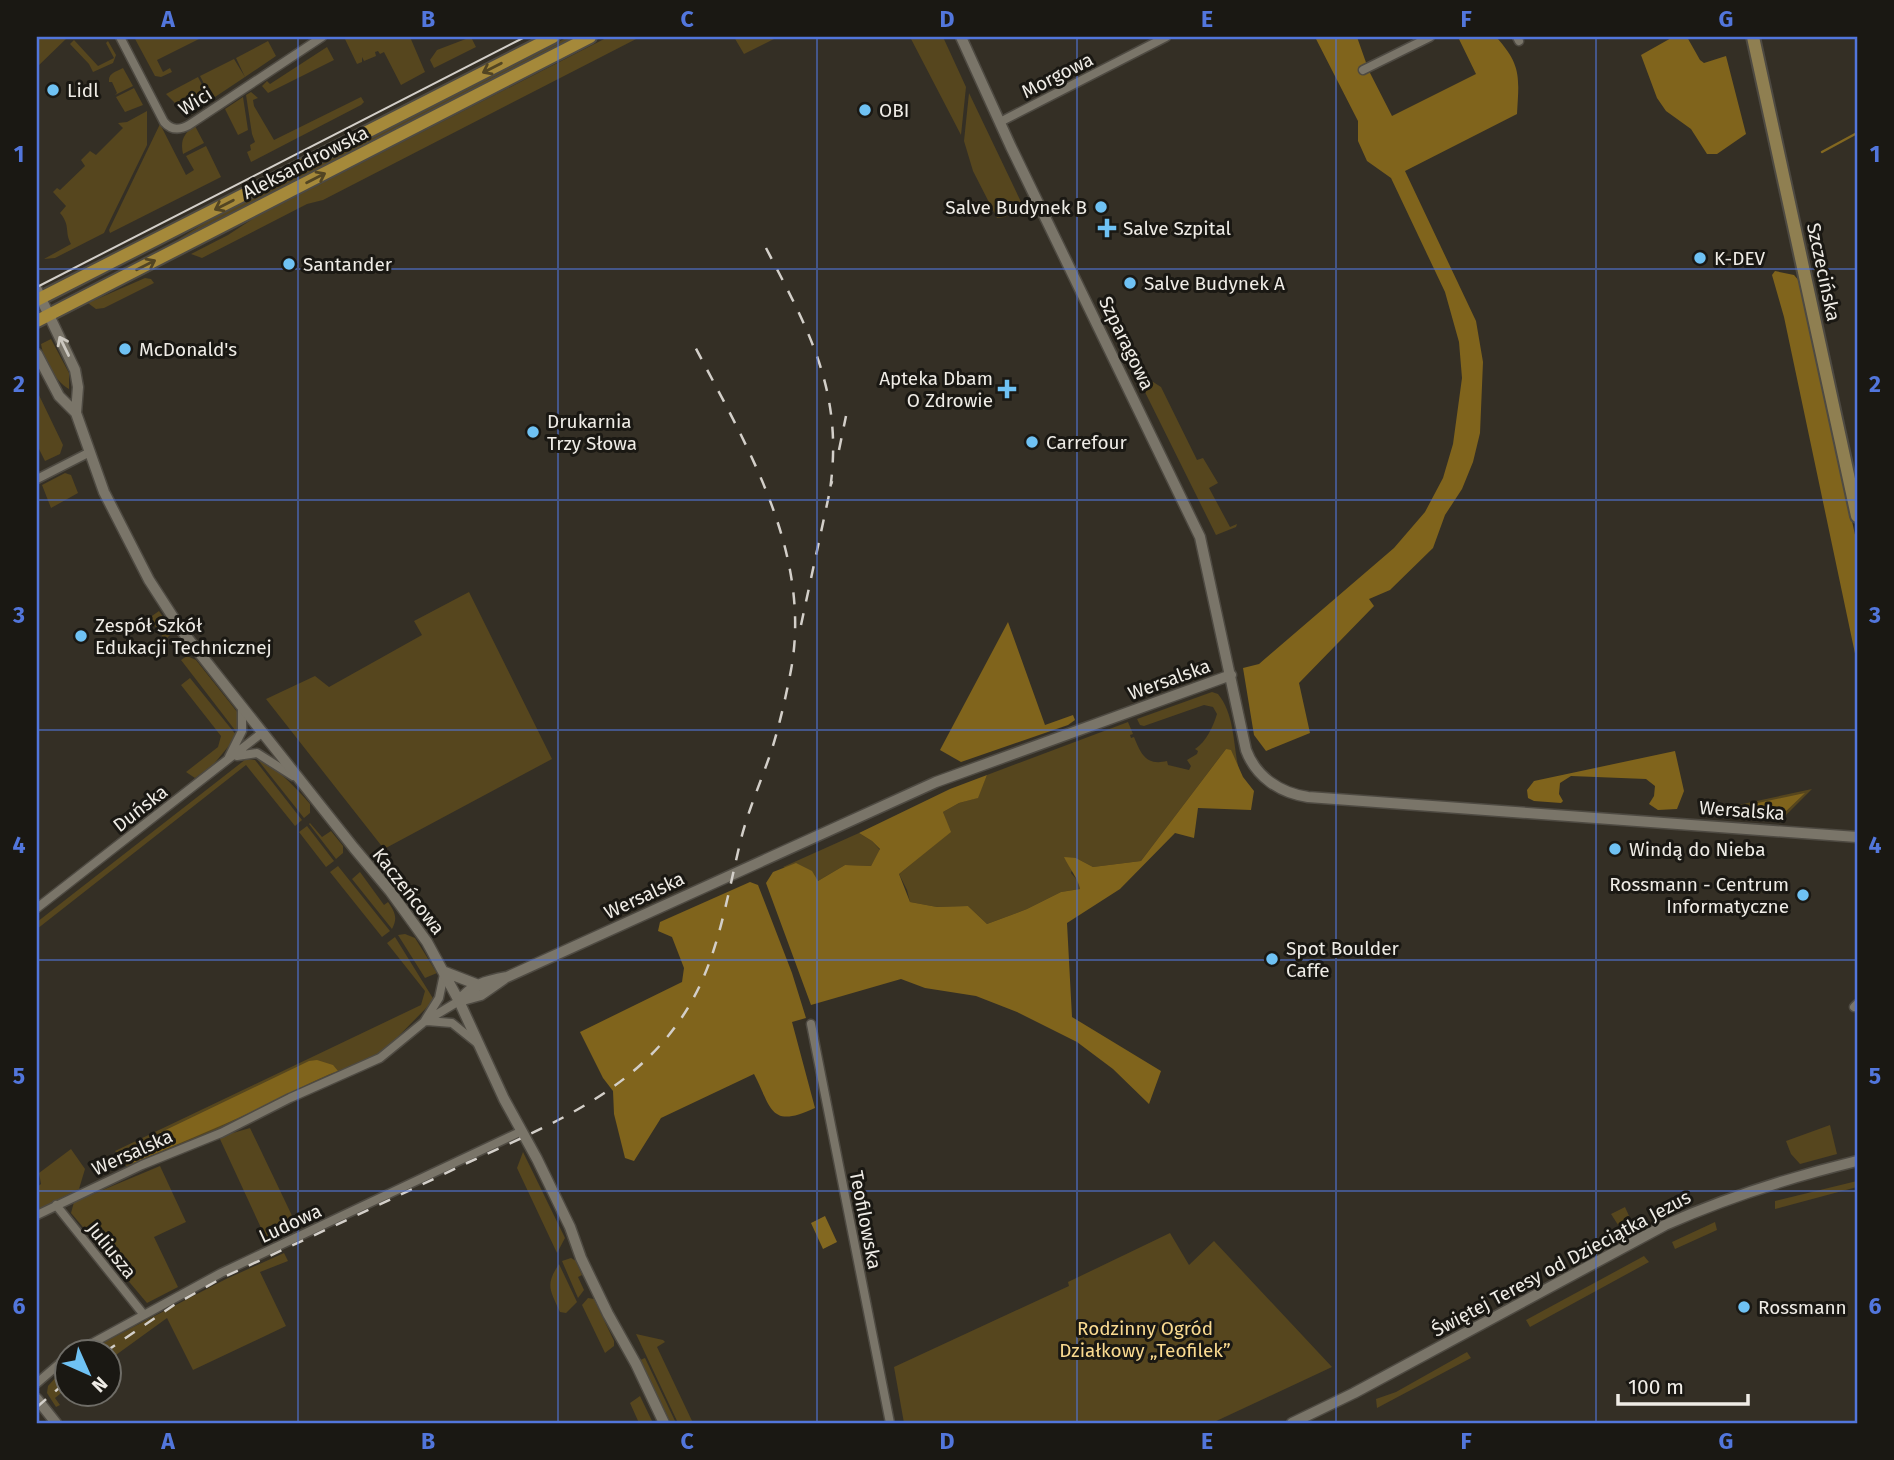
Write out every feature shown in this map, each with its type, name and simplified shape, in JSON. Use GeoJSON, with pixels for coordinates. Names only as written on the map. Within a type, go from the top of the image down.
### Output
{"type":"FeatureCollection","features":[{"type":"Feature","properties":{"kind":"main road","name":"Aleksandrowska"},"geometry":{"type":"LineString","coordinates":[[38,296],[553,37]]}},
{"type":"Feature","properties":{"kind":"main road","name":"Aleksandrowska"},"geometry":{"type":"LineString","coordinates":[[37,321],[590,37]]}},
{"type":"Feature","properties":{"kind":"main road","name":"Szczecińska"},"geometry":{"type":"LineString","coordinates":[[1753,37],[1857,516]]}},
{"type":"Feature","properties":{"kind":"street","name":"Wici"},"geometry":{"type":"LineString","coordinates":[[120,37],[164,122],[177,129],[189,125],[322,37]]}},
{"type":"Feature","properties":{"kind":"street","name":"Szparagowa"},"geometry":{"type":"LineString","coordinates":[[961,37],[1200,537],[1231,675]]}},
{"type":"Feature","properties":{"kind":"street","name":"Morgowa"},"geometry":{"type":"LineString","coordinates":[[1000,122],[1166,37]]}},
{"type":"Feature","properties":{"kind":"street"},"geometry":{"type":"LineString","coordinates":[[1363,70],[1430,37]]}},
{"type":"Feature","properties":{"kind":"street","name":"Kaczeńcowa"},"geometry":{"type":"LineString","coordinates":[[38,296],[77,377],[76,413],[107,499],[164,607],[298,779],[406,911],[444,972],[570,1227],[581,1258],[608,1314],[664,1423]]}},
{"type":"Feature","properties":{"kind":"street","name":"Kaczeńcowa"},"geometry":{"type":"LineString","coordinates":[[37,354],[59,396],[76,413]]}},
{"type":"Feature","properties":{"kind":"street"},"geometry":{"type":"LineString","coordinates":[[37,479],[90,452]]}},
{"type":"Feature","properties":{"kind":"street","name":"Wersalska"},"geometry":{"type":"LineString","coordinates":[[37,1215],[380,1058],[424,1022],[459,1001],[481,995],[507,977],[917,790],[1231,675],[1244,742],[1251,761],[1272,784],[1296,795],[1857,837]]}},
{"type":"Feature","properties":{"kind":"street"},"geometry":{"type":"LineString","coordinates":[[227,759],[242,731],[242,705]]}},
{"type":"Feature","properties":{"kind":"street","name":"Duńska"},"geometry":{"type":"LineString","coordinates":[[37,908],[263,732]]}},
{"type":"Feature","properties":{"kind":"street"},"geometry":{"type":"LineString","coordinates":[[227,759],[241,754],[257,753],[298,779]]}},
{"type":"Feature","properties":{"kind":"street"},"geometry":{"type":"LineString","coordinates":[[444,972],[476,984]]}},
{"type":"Feature","properties":{"kind":"street","name":"Wersalska"},"geometry":{"type":"LineString","coordinates":[[424,1022],[441,994],[444,972]]}},
{"type":"Feature","properties":{"kind":"street","name":"Wersalska"},"geometry":{"type":"LineString","coordinates":[[459,1001],[466,991],[476,984],[507,977]]}},
{"type":"Feature","properties":{"kind":"street"},"geometry":{"type":"LineString","coordinates":[[424,1022],[442,1020],[452,1023],[477,1043]]}},
{"type":"Feature","properties":{"kind":"street","name":"Teofilowska"},"geometry":{"type":"LineString","coordinates":[[811,1024],[890,1423]]}},
{"type":"Feature","properties":{"kind":"street","name":"Ludowa"},"geometry":{"type":"LineString","coordinates":[[102,1338],[221,1273],[522,1131]]}},
{"type":"Feature","properties":{"kind":"street","name":"Świętej Teresy od Dzieciątka Jezus"},"geometry":{"type":"LineString","coordinates":[[1292,1423],[1354,1394],[1665,1225],[1769,1184],[1857,1161]]}},
{"type":"Feature","properties":{"kind":"street","name":"Juliusza"},"geometry":{"type":"LineString","coordinates":[[56,1205],[144,1315]]}},
{"type":"Feature","properties":{"kind":"street"},"geometry":{"type":"LineString","coordinates":[[37,1383],[52,1370]]}},
{"type":"Feature","properties":{"kind":"street"},"geometry":{"type":"LineString","coordinates":[[37,1399],[55,1423]]}},
{"type":"Feature","properties":{"kind":"green space"},"geometry":{"type":"Polygon","coordinates":[[[37,37],[68,37],[37,67],[37,37]]]}},
{"type":"Feature","properties":{"kind":"green space"},"geometry":{"type":"Polygon","coordinates":[[[134,37],[203,37],[157,60],[163,72],[170,68],[172,72],[161,77],[155,76],[134,37]]]}},
{"type":"Feature","properties":{"kind":"green space"},"geometry":{"type":"Polygon","coordinates":[[[344,37],[410,37],[425,72],[401,85],[384,52],[375,52],[376,56],[364,61],[362,57],[362,62],[357,64],[344,37]]]}},
{"type":"Feature","properties":{"kind":"green space"},"geometry":{"type":"Polygon","coordinates":[[[471,37],[476,47],[434,68],[430,60],[437,50],[471,37]]]}},
{"type":"Feature","properties":{"kind":"green space"},"geometry":{"type":"Polygon","coordinates":[[[568,37],[576,37],[81,289],[177,240],[208,221],[568,37]]]}},
{"type":"Feature","properties":{"kind":"green space"},"geometry":{"type":"Polygon","coordinates":[[[608,37],[640,37],[323,200],[307,204],[202,258],[191,254],[254,218],[608,37]]]}},
{"type":"Feature","properties":{"kind":"green space"},"geometry":{"type":"Polygon","coordinates":[[[734,37],[778,37],[744,54],[734,37]]]}},
{"type":"Feature","properties":{"kind":"green space"},"geometry":{"type":"Polygon","coordinates":[[[910,37],[943,37],[966,87],[961,135],[910,37]]]}},
{"type":"Feature","properties":{"kind":"green space"},"geometry":{"type":"Polygon","coordinates":[[[74,40],[98,66],[114,58],[106,43],[108,41],[116,55],[113,63],[93,72],[70,44],[74,40]]]}},
{"type":"Feature","properties":{"kind":"green space"},"geometry":{"type":"Polygon","coordinates":[[[268,41],[276,56],[245,77],[236,58],[268,41]]]}},
{"type":"Feature","properties":{"kind":"green space"},"geometry":{"type":"Polygon","coordinates":[[[327,47],[334,60],[268,93],[262,86],[267,81],[270,84],[327,47]]]}},
{"type":"Feature","properties":{"kind":"green space"},"geometry":{"type":"Polygon","coordinates":[[[234,59],[245,77],[212,99],[200,76],[234,59]]]}},
{"type":"Feature","properties":{"kind":"green space"},"geometry":{"type":"Polygon","coordinates":[[[123,68],[133,86],[115,95],[117,93],[109,79],[113,73],[123,68]]]}},
{"type":"Feature","properties":{"kind":"green space"},"geometry":{"type":"Polygon","coordinates":[[[198,77],[210,100],[189,114],[166,94],[198,77]]]}},
{"type":"Feature","properties":{"kind":"green space"},"geometry":{"type":"Polygon","coordinates":[[[134,88],[143,105],[125,112],[116,97],[134,88]]]}},
{"type":"Feature","properties":{"kind":"green space"},"geometry":{"type":"Polygon","coordinates":[[[251,92],[258,98],[253,100],[254,106],[274,140],[361,97],[364,102],[251,162],[247,152],[255,142],[246,95],[251,92]]]}},
{"type":"Feature","properties":{"kind":"green space"},"geometry":{"type":"Polygon","coordinates":[[[969,93],[1022,204],[1005,217],[997,218],[973,171],[964,141],[969,93]]]}},
{"type":"Feature","properties":{"kind":"green space"},"geometry":{"type":"Polygon","coordinates":[[[243,97],[248,130],[238,135],[225,109],[243,97]]]}},
{"type":"Feature","properties":{"kind":"green space"},"geometry":{"type":"Polygon","coordinates":[[[147,111],[147,145],[104,233],[55,258],[44,259],[71,244],[60,213],[66,206],[53,192],[57,188],[60,190],[85,166],[81,160],[90,151],[96,155],[123,128],[118,123],[127,122],[147,111]]]}},
{"type":"Feature","properties":{"kind":"green space"},"geometry":{"type":"Polygon","coordinates":[[[160,124],[186,175],[194,170],[186,156],[206,146],[221,177],[110,233],[109,230],[160,124]]]}},
{"type":"Feature","properties":{"kind":"green space"},"geometry":{"type":"Polygon","coordinates":[[[195,126],[204,143],[183,154],[184,137],[195,126]]]}},
{"type":"Feature","properties":{"kind":"green space"},"geometry":{"type":"Polygon","coordinates":[[[145,278],[154,283],[104,308],[96,309],[88,303],[145,278]]]}},
{"type":"Feature","properties":{"kind":"green space"},"geometry":{"type":"Polygon","coordinates":[[[51,339],[69,373],[69,389],[50,370],[45,357],[41,344],[51,339]]]}},
{"type":"Feature","properties":{"kind":"green space"},"geometry":{"type":"Polygon","coordinates":[[[1150,380],[1161,387],[1197,460],[1203,458],[1218,483],[1209,488],[1230,527],[1237,524],[1236,527],[1216,535],[1141,384],[1150,380]]]}},
{"type":"Feature","properties":{"kind":"green space"},"geometry":{"type":"Polygon","coordinates":[[[37,391],[63,445],[60,454],[45,461],[37,445],[37,391]]]}},
{"type":"Feature","properties":{"kind":"green space"},"geometry":{"type":"Polygon","coordinates":[[[65,473],[71,475],[78,493],[51,508],[42,485],[65,473]]]}},
{"type":"Feature","properties":{"kind":"green space"},"geometry":{"type":"Polygon","coordinates":[[[469,592],[552,759],[384,849],[266,699],[315,676],[329,687],[422,635],[414,621],[469,592]]]}},
{"type":"Feature","properties":{"kind":"green space"},"geometry":{"type":"Polygon","coordinates":[[[159,611],[173,632],[165,640],[149,618],[159,611]]]}},
{"type":"Feature","properties":{"kind":"green space"},"geometry":{"type":"Polygon","coordinates":[[[187,656],[196,660],[238,713],[238,734],[181,660],[187,656]]]}},
{"type":"Feature","properties":{"kind":"green space"},"geometry":{"type":"Polygon","coordinates":[[[190,678],[237,736],[213,765],[195,778],[186,772],[218,747],[221,736],[181,685],[190,678]]]}},
{"type":"Feature","properties":{"kind":"green space"},"geometry":{"type":"Polygon","coordinates":[[[1212,692],[1218,694],[1228,711],[1239,770],[1226,749],[1141,861],[1093,867],[1076,858],[1071,873],[1078,881],[1080,889],[1061,892],[1027,909],[987,924],[968,906],[937,907],[910,902],[899,874],[950,832],[943,812],[959,803],[977,798],[987,775],[1128,722],[1133,734],[1130,735],[1131,738],[1134,737],[1145,757],[1154,762],[1167,761],[1168,765],[1189,770],[1191,766],[1187,760],[1197,754],[1195,749],[1206,738],[1217,714],[1213,707],[1204,705],[1144,726],[1140,725],[1137,719],[1212,692]]]}},
{"type":"Feature","properties":{"kind":"green space"},"geometry":{"type":"Polygon","coordinates":[[[254,755],[297,790],[310,804],[310,813],[304,818],[254,755]]]}},
{"type":"Feature","properties":{"kind":"green space"},"geometry":{"type":"Polygon","coordinates":[[[246,759],[255,760],[302,820],[295,826],[246,765],[37,929],[37,922],[246,759]]]}},
{"type":"Feature","properties":{"kind":"green space"},"geometry":{"type":"Polygon","coordinates":[[[1812,789],[1785,816],[1749,814],[1748,811],[1735,813],[1738,805],[1812,789]]]}},
{"type":"Feature","properties":{"kind":"green space"},"geometry":{"type":"Polygon","coordinates":[[[310,823],[322,837],[331,831],[343,846],[343,853],[336,859],[310,823]]]}},
{"type":"Feature","properties":{"kind":"green space"},"geometry":{"type":"Polygon","coordinates":[[[307,826],[334,861],[326,867],[299,832],[307,826]]]}},
{"type":"Feature","properties":{"kind":"green space"},"geometry":{"type":"Polygon","coordinates":[[[859,833],[880,850],[871,866],[845,865],[818,881],[783,867],[859,833]]]}},
{"type":"Feature","properties":{"kind":"green space"},"geometry":{"type":"Polygon","coordinates":[[[338,866],[390,931],[382,937],[330,872],[338,866]]]}},
{"type":"Feature","properties":{"kind":"green space"},"geometry":{"type":"Polygon","coordinates":[[[360,872],[384,905],[388,902],[392,909],[395,918],[392,929],[352,879],[360,872]]]}},
{"type":"Feature","properties":{"kind":"green space"},"geometry":{"type":"Polygon","coordinates":[[[405,934],[415,938],[437,973],[425,978],[398,935],[405,934]]]}},
{"type":"Feature","properties":{"kind":"green space"},"geometry":{"type":"Polygon","coordinates":[[[395,937],[434,1000],[382,1053],[213,1133],[128,1168],[115,1151],[421,1005],[425,991],[387,943],[395,937]]]}},
{"type":"Feature","properties":{"kind":"green space"},"geometry":{"type":"Polygon","coordinates":[[[1830,1125],[1837,1154],[1800,1164],[1791,1154],[1786,1141],[1830,1125]]]}},
{"type":"Feature","properties":{"kind":"green space"},"geometry":{"type":"Polygon","coordinates":[[[250,1128],[296,1224],[268,1243],[219,1137],[250,1128]]]}},
{"type":"Feature","properties":{"kind":"green space"},"geometry":{"type":"Polygon","coordinates":[[[71,1149],[85,1169],[79,1189],[37,1210],[37,1187],[41,1184],[39,1173],[71,1149]]]}},
{"type":"Feature","properties":{"kind":"green space"},"geometry":{"type":"Polygon","coordinates":[[[523,1152],[565,1238],[557,1253],[517,1168],[523,1152]]]}},
{"type":"Feature","properties":{"kind":"green space"},"geometry":{"type":"Polygon","coordinates":[[[160,1166],[186,1222],[154,1237],[178,1287],[147,1303],[71,1213],[74,1202],[160,1166]]]}},
{"type":"Feature","properties":{"kind":"green space"},"geometry":{"type":"Polygon","coordinates":[[[1857,1181],[1857,1187],[1775,1209],[1775,1201],[1857,1181]]]}},
{"type":"Feature","properties":{"kind":"green space"},"geometry":{"type":"Polygon","coordinates":[[[1625,1207],[1635,1229],[1626,1234],[1611,1214],[1625,1207]]]}},
{"type":"Feature","properties":{"kind":"green space"},"geometry":{"type":"Polygon","coordinates":[[[1715,1222],[1717,1230],[1675,1249],[1672,1242],[1715,1222]]]}},
{"type":"Feature","properties":{"kind":"green space","name":"Rodzinny Ogród Działkowy „Teofilek”"},"geometry":{"type":"Polygon","coordinates":[[[1170,1233],[1189,1265],[1214,1241],[1332,1367],[1212,1423],[904,1423],[894,1367],[1069,1286],[1068,1282],[1170,1233]]]}},
{"type":"Feature","properties":{"kind":"green space"},"geometry":{"type":"Polygon","coordinates":[[[284,1253],[288,1261],[260,1272],[286,1326],[193,1370],[167,1318],[122,1351],[122,1338],[112,1338],[226,1279],[284,1253]]]}},
{"type":"Feature","properties":{"kind":"green space"},"geometry":{"type":"Polygon","coordinates":[[[1644,1256],[1649,1262],[1530,1327],[1526,1320],[1644,1256]]]}},
{"type":"Feature","properties":{"kind":"green space"},"geometry":{"type":"Polygon","coordinates":[[[571,1258],[576,1261],[582,1275],[578,1277],[584,1290],[578,1298],[562,1261],[571,1258]]]}},
{"type":"Feature","properties":{"kind":"green space"},"geometry":{"type":"Polygon","coordinates":[[[559,1264],[577,1302],[566,1313],[560,1312],[551,1288],[552,1277],[559,1264]]]}},
{"type":"Feature","properties":{"kind":"green space"},"geometry":{"type":"Polygon","coordinates":[[[588,1298],[594,1299],[614,1341],[614,1346],[605,1353],[582,1305],[588,1298]]]}},
{"type":"Feature","properties":{"kind":"green space"},"geometry":{"type":"Polygon","coordinates":[[[636,1334],[665,1342],[657,1347],[693,1423],[678,1423],[636,1334]]]}},
{"type":"Feature","properties":{"kind":"green space"},"geometry":{"type":"Polygon","coordinates":[[[1467,1352],[1471,1358],[1377,1408],[1376,1399],[1396,1392],[1467,1352]]]}},
{"type":"Feature","properties":{"kind":"green space"},"geometry":{"type":"Polygon","coordinates":[[[645,1358],[676,1423],[671,1423],[640,1360],[645,1358]]]}},
{"type":"Feature","properties":{"kind":"green space"},"geometry":{"type":"Polygon","coordinates":[[[52,1382],[52,1401],[47,1393],[52,1382]]]}},
{"type":"Feature","properties":{"kind":"green space"},"geometry":{"type":"Polygon","coordinates":[[[640,1396],[653,1423],[639,1423],[630,1403],[640,1396]]]}},
{"type":"Feature","properties":{"kind":"shaded area"},"geometry":{"type":"Polygon","coordinates":[[[1315,37],[1357,37],[1369,71],[1392,116],[1476,74],[1458,37],[1496,37],[1515,64],[1517,114],[1405,171],[1476,321],[1483,362],[1480,433],[1473,462],[1462,489],[1445,515],[1433,548],[1390,590],[1369,599],[1374,606],[1299,683],[1310,733],[1266,751],[1254,735],[1243,668],[1259,664],[1394,548],[1425,512],[1443,478],[1453,444],[1462,378],[1459,342],[1445,292],[1391,178],[1367,161],[1358,141],[1358,121],[1315,37]]]}},
{"type":"Feature","properties":{"kind":"shaded area"},"geometry":{"type":"Polygon","coordinates":[[[1673,37],[1687,37],[1704,63],[1726,56],[1746,134],[1717,154],[1707,154],[1691,129],[1666,111],[1657,98],[1641,55],[1673,37]]]}},
{"type":"Feature","properties":{"kind":"shaded area"},"geometry":{"type":"Polygon","coordinates":[[[1775,271],[1794,275],[1800,282],[1857,544],[1857,663],[1784,317],[1772,275],[1775,271]]]}},
{"type":"Feature","properties":{"kind":"shaded area"},"geometry":{"type":"Polygon","coordinates":[[[1008,622],[1045,725],[1073,715],[1075,720],[1068,725],[961,762],[940,750],[1008,622]]]}},
{"type":"Feature","properties":{"kind":"shaded area"},"geometry":{"type":"Polygon","coordinates":[[[1226,749],[1231,750],[1243,777],[1254,791],[1251,810],[1198,808],[1194,838],[1175,833],[1120,889],[1067,923],[1072,1017],[1161,1071],[1149,1104],[1113,1069],[1077,1042],[1017,1012],[976,996],[925,988],[901,979],[811,1005],[766,883],[773,872],[796,863],[812,871],[818,881],[845,865],[871,866],[880,849],[859,833],[950,789],[987,775],[978,798],[959,803],[943,812],[951,832],[899,874],[910,902],[937,907],[968,906],[987,924],[1027,909],[1061,892],[1080,889],[1064,857],[1076,858],[1093,867],[1141,861],[1226,749]]]}},
{"type":"Feature","properties":{"kind":"shaded area"},"geometry":{"type":"Polygon","coordinates":[[[1675,751],[1684,791],[1677,809],[1658,810],[1649,804],[1654,796],[1655,786],[1646,779],[1571,776],[1560,783],[1561,803],[1528,798],[1527,790],[1534,781],[1675,751]]]}},
{"type":"Feature","properties":{"kind":"shaded area"},"geometry":{"type":"Polygon","coordinates":[[[1805,793],[1783,814],[1779,811],[1741,810],[1739,807],[1805,793]]]}},
{"type":"Feature","properties":{"kind":"shaded area"},"geometry":{"type":"Polygon","coordinates":[[[750,882],[758,885],[792,973],[806,1018],[792,1022],[815,1108],[800,1114],[781,1116],[769,1106],[754,1074],[661,1118],[634,1161],[625,1158],[614,1114],[613,1091],[603,1078],[580,1032],[682,982],[684,968],[672,937],[658,931],[660,922],[750,882]]]}},
{"type":"Feature","properties":{"kind":"shaded area"},"geometry":{"type":"Polygon","coordinates":[[[317,1060],[333,1065],[338,1071],[252,1112],[133,1163],[122,1155],[122,1151],[309,1061],[317,1060]]]}},
{"type":"Feature","properties":{"kind":"shaded area"},"geometry":{"type":"Polygon","coordinates":[[[825,1216],[837,1242],[823,1249],[811,1223],[825,1216]]]}},
{"type":"Feature","properties":{"kind":"waterway"},"geometry":{"type":"LineString","coordinates":[[1822,152],[1857,133]]}},
{"type":"Feature","properties":{"kind":"tram line"},"geometry":{"type":"LineString","coordinates":[[37,287],[525,37]]}},
{"type":"Feature","properties":{"kind":"railway"},"geometry":{"type":"LineString","coordinates":[[766,248],[809,335],[827,392],[833,455],[830,490]]}},
{"type":"Feature","properties":{"kind":"railway"},"geometry":{"type":"LineString","coordinates":[[122,1340],[174,1305],[222,1278],[577,1110],[637,1068],[662,1043],[698,990],[718,934],[744,827],[783,709],[791,670],[795,625],[792,582],[783,539],[769,497],[732,416],[691,339]]}},
{"type":"Feature","properties":{"kind":"railway"},"geometry":{"type":"LineString","coordinates":[[839,450],[846,416]]}},
{"type":"Feature","properties":{"kind":"railway"},"geometry":{"type":"LineString","coordinates":[[801,625],[832,481]]}},
{"type":"Feature","properties":{"kind":"railway"},"geometry":{"type":"LineString","coordinates":[[37,1407],[52,1394]]}},
{"type":"Feature","properties":{"kind":"place","name":"Lidl"},"geometry":{"type":"Point","coordinates":[53,90]}},
{"type":"Feature","properties":{"kind":"place","name":"OBI"},"geometry":{"type":"Point","coordinates":[865,110]}},
{"type":"Feature","properties":{"kind":"place","name":"Salve Budynek B"},"geometry":{"type":"Point","coordinates":[1101,207]}},
{"type":"Feature","properties":{"kind":"place","name":"Salve Szpital"},"geometry":{"type":"Point","coordinates":[1107,228]}},
{"type":"Feature","properties":{"kind":"place","name":"K-DEV"},"geometry":{"type":"Point","coordinates":[1700,258]}},
{"type":"Feature","properties":{"kind":"place","name":"Santander"},"geometry":{"type":"Point","coordinates":[289,264]}},
{"type":"Feature","properties":{"kind":"place","name":"Salve Budynek A"},"geometry":{"type":"Point","coordinates":[1130,283]}},
{"type":"Feature","properties":{"kind":"place","name":"McDonald's"},"geometry":{"type":"Point","coordinates":[125,349]}},
{"type":"Feature","properties":{"kind":"place","name":"Apteka Dbam O Zdrowie"},"geometry":{"type":"Point","coordinates":[1007,389]}},
{"type":"Feature","properties":{"kind":"place","name":"Drukarnia Trzy Słowa"},"geometry":{"type":"Point","coordinates":[533,432]}},
{"type":"Feature","properties":{"kind":"place","name":"Carrefour"},"geometry":{"type":"Point","coordinates":[1032,442]}},
{"type":"Feature","properties":{"kind":"place","name":"Zespół Szkół Edukacji Technicznej"},"geometry":{"type":"Point","coordinates":[81,636]}},
{"type":"Feature","properties":{"kind":"place","name":"Windą do Nieba"},"geometry":{"type":"Point","coordinates":[1615,849]}},
{"type":"Feature","properties":{"kind":"place","name":"Rossmann - Centrum Informatyczne"},"geometry":{"type":"Point","coordinates":[1803,895]}},
{"type":"Feature","properties":{"kind":"place","name":"Spot Boulder Caffe"},"geometry":{"type":"Point","coordinates":[1272,959]}},
{"type":"Feature","properties":{"kind":"place","name":"Rossmann"},"geometry":{"type":"Point","coordinates":[1744,1307]}}]}
